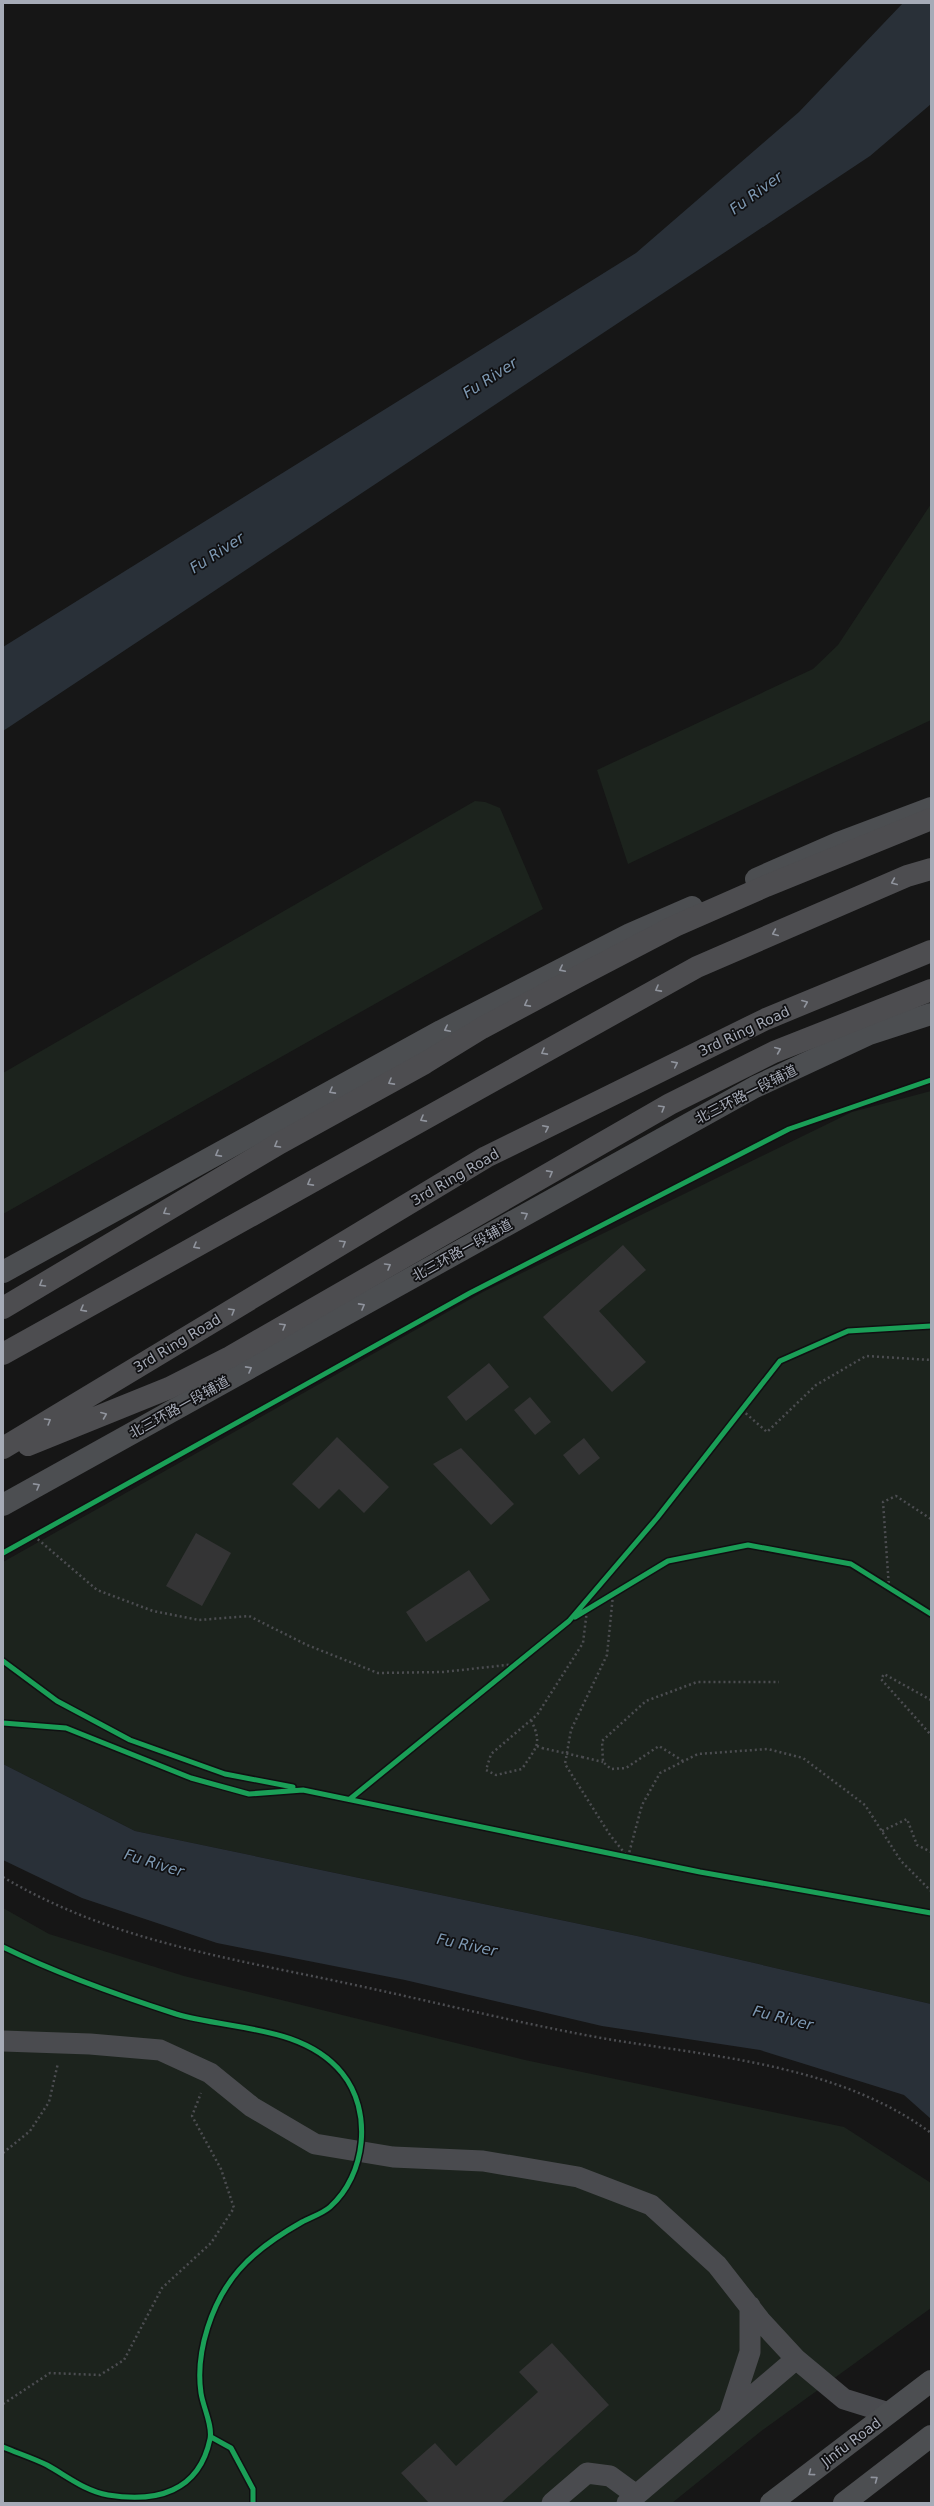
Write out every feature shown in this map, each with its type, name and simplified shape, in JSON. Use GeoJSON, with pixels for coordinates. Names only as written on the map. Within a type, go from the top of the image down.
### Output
{"type":"FeatureCollection","features":[{"type":"Feature","properties":{"kind":"highway"},"geometry":{"type":"LineString","coordinates":[[3,1308],[280,1143],[425,1063],[482,1028],[674,926],[766,886],[931,819]]}},
{"type":"Feature","properties":{"kind":"highway"},"geometry":{"type":"LineString","coordinates":[[3,1354],[697,967],[906,876],[931,869]]}},
{"type":"Feature","properties":{"kind":"highway","name":"3rd Ring Road"},"geometry":{"type":"LineString","coordinates":[[3,1448],[486,1158],[766,1019],[931,951]]}},
{"type":"Feature","properties":{"kind":"highway"},"geometry":{"type":"LineString","coordinates":[[3,1455],[169,1388],[230,1357],[670,1104],[774,1052],[931,990]]}},
{"type":"Feature","properties":{"kind":"main road"},"geometry":{"type":"LineString","coordinates":[[3,1272],[441,1031],[630,934],[838,843],[931,808]]}},
{"type":"Feature","properties":{"kind":"main road","name":"北三环路一段辅道"},"geometry":{"type":"LineString","coordinates":[[3,1505],[755,1087],[869,1034],[931,1014]]}},
{"type":"Feature","properties":{"kind":"main road","name":"Jinfu Road"},"geometry":{"type":"LineString","coordinates":[[771,2503],[931,2381]]}},
{"type":"Feature","properties":{"kind":"main road"},"geometry":{"type":"LineString","coordinates":[[844,2503],[931,2436]]}},
{"type":"Feature","properties":{"kind":"lane"},"geometry":{"type":"LineString","coordinates":[[3,2041],[62,2043],[160,2050],[210,2073],[252,2107],[315,2144],[393,2157],[483,2161],[578,2177],[651,2205],[717,2265],[796,2359],[844,2398],[889,2413]]}},
{"type":"Feature","properties":{"kind":"lane"},"geometry":{"type":"LineString","coordinates":[[729,2416],[750,2352],[750,2306]]}},
{"type":"Feature","properties":{"kind":"lane"},"geometry":{"type":"LineString","coordinates":[[552,2503],[587,2473],[610,2476],[632,2499],[796,2359]]}},
{"type":"Feature","properties":{"kind":"path"},"geometry":{"type":"LineString","coordinates":[[742,1410],[767,1432],[816,1385],[866,1356],[931,1360]]}},
{"type":"Feature","properties":{"kind":"path"},"geometry":{"type":"LineString","coordinates":[[737,1416],[747,1404]]}},
{"type":"Feature","properties":{"kind":"path"},"geometry":{"type":"LineString","coordinates":[[889,1588],[883,1502],[896,1496],[931,1519]]}},
{"type":"Feature","properties":{"kind":"path"},"geometry":{"type":"LineString","coordinates":[[28,1539],[41,1532]]}},
{"type":"Feature","properties":{"kind":"path"},"geometry":{"type":"LineString","coordinates":[[34,1536],[97,1590],[153,1611],[191,1618],[249,1616],[308,1645],[378,1673],[442,1672],[516,1664]]}},
{"type":"Feature","properties":{"kind":"path"},"geometry":{"type":"LineString","coordinates":[[882,1584],[895,1591]]}},
{"type":"Feature","properties":{"kind":"path"},"geometry":{"type":"LineString","coordinates":[[606,1598],[619,1591]]}},
{"type":"Feature","properties":{"kind":"path"},"geometry":{"type":"LineString","coordinates":[[613,1595],[607,1655],[571,1730],[566,1764],[610,1835],[628,1856]]}},
{"type":"Feature","properties":{"kind":"path"},"geometry":{"type":"LineString","coordinates":[[581,1614],[594,1606]]}},
{"type":"Feature","properties":{"kind":"path"},"geometry":{"type":"LineString","coordinates":[[531,1720],[539,1736],[537,1746],[522,1769],[496,1775],[486,1770],[491,1754],[531,1720],[537,1715],[582,1644],[588,1610]]}},
{"type":"Feature","properties":{"kind":"path"},"geometry":{"type":"LineString","coordinates":[[504,1674],[522,1659]]}},
{"type":"Feature","properties":{"kind":"path"},"geometry":{"type":"LineString","coordinates":[[931,1700],[884,1674],[881,1679],[931,1734]]}},
{"type":"Feature","properties":{"kind":"path"},"geometry":{"type":"LineString","coordinates":[[603,1762],[602,1741],[646,1701],[697,1682],[779,1682]]}},
{"type":"Feature","properties":{"kind":"path"},"geometry":{"type":"LineString","coordinates":[[537,1746],[603,1762],[611,1769],[626,1768],[659,1746],[683,1762]]}},
{"type":"Feature","properties":{"kind":"path"},"geometry":{"type":"LineString","coordinates":[[628,1856],[642,1805],[660,1773],[698,1754],[768,1749],[803,1758],[865,1805],[901,1861],[931,1891]]}},
{"type":"Feature","properties":{"kind":"path"},"geometry":{"type":"LineString","coordinates":[[882,1831],[907,1819],[917,1845],[931,1852]]}},
{"type":"Feature","properties":{"kind":"path"},"geometry":{"type":"LineString","coordinates":[[620,1855],[635,1858]]}},
{"type":"Feature","properties":{"kind":"path"},"geometry":{"type":"LineString","coordinates":[[3,1877],[27,1891],[87,1918],[177,1947],[593,2036],[767,2066],[844,2086],[908,2116],[931,2133]]}},
{"type":"Feature","properties":{"kind":"path"},"geometry":{"type":"LineString","coordinates":[[3,2153],[30,2131],[49,2102],[62,2043]]}},
{"type":"Feature","properties":{"kind":"path"},"geometry":{"type":"LineString","coordinates":[[3,2404],[50,2373],[100,2374],[124,2360],[162,2288],[211,2243],[234,2208],[221,2169],[192,2116],[210,2073]]}},
{"type":"Feature","properties":{"kind":"shaded area"},"geometry":{"type":"Polygon","coordinates":[[[931,504],[931,720],[628,864],[597,770],[813,669],[838,645],[931,504]]]}},
{"type":"Feature","properties":{"kind":"shaded area"},"geometry":{"type":"Polygon","coordinates":[[[475,801],[485,802],[500,808],[543,909],[3,1214],[3,1073],[475,801]]]}},
{"type":"Feature","properties":{"kind":"shaded area"},"geometry":{"type":"Polygon","coordinates":[[[931,1091],[931,2004],[637,1936],[135,1831],[3,1764],[3,1562],[483,1292],[852,1112],[931,1091]]]}},
{"type":"Feature","properties":{"kind":"shaded area"},"geometry":{"type":"Polygon","coordinates":[[[3,1908],[49,1934],[184,1976],[525,2060],[844,2127],[931,2183],[931,2308],[760,2432],[672,2503],[3,2503],[3,1908]]]}},
{"type":"Feature","properties":{"kind":"water","name":"Fu River"},"geometry":{"type":"Polygon","coordinates":[[[903,3],[931,3],[931,104],[870,156],[3,731],[3,647],[636,253],[799,112],[903,3]]]}},
{"type":"Feature","properties":{"kind":"water","name":"Fu River"},"geometry":{"type":"Polygon","coordinates":[[[3,1764],[135,1831],[637,1936],[931,2004],[931,2119],[904,2095],[760,2050],[602,2026],[405,1980],[217,1943],[82,1898],[3,1860],[3,1764]]]}},
{"type":"Feature","properties":{"kind":"building"},"geometry":{"type":"Polygon","coordinates":[[[623,1245],[646,1270],[599,1311],[646,1362],[612,1392],[543,1317],[623,1245]]]}},
{"type":"Feature","properties":{"kind":"building"},"geometry":{"type":"Polygon","coordinates":[[[489,1363],[509,1387],[466,1421],[447,1397],[489,1363]]]}},
{"type":"Feature","properties":{"kind":"building"},"geometry":{"type":"Polygon","coordinates":[[[530,1397],[551,1422],[535,1435],[514,1410],[530,1397]]]}},
{"type":"Feature","properties":{"kind":"building"},"geometry":{"type":"Polygon","coordinates":[[[337,1437],[389,1487],[364,1513],[339,1489],[319,1509],[292,1484],[337,1437]]]}},
{"type":"Feature","properties":{"kind":"building"},"geometry":{"type":"Polygon","coordinates":[[[584,1438],[600,1458],[579,1475],[563,1455],[584,1438]]]}},
{"type":"Feature","properties":{"kind":"building"},"geometry":{"type":"Polygon","coordinates":[[[461,1448],[514,1504],[491,1525],[433,1464],[461,1448]]]}},
{"type":"Feature","properties":{"kind":"building"},"geometry":{"type":"Polygon","coordinates":[[[196,1533],[231,1553],[202,1606],[166,1586],[196,1533]]]}},
{"type":"Feature","properties":{"kind":"building"},"geometry":{"type":"Polygon","coordinates":[[[469,1570],[490,1600],[426,1642],[406,1612],[469,1570]]]}},
{"type":"Feature","properties":{"kind":"building"},"geometry":{"type":"Polygon","coordinates":[[[552,2343],[609,2405],[501,2503],[429,2503],[401,2473],[435,2443],[456,2466],[538,2392],[519,2372],[552,2343]]]}},
{"type":"Feature","properties":{"kind":"cycle path"},"geometry":{"type":"LineString","coordinates":[[3,1553],[470,1293],[789,1129],[931,1080]]}},
{"type":"Feature","properties":{"kind":"cycle path"},"geometry":{"type":"LineString","coordinates":[[350,1799],[569,1621],[657,1518],[780,1361],[848,1331],[931,1326]]}},
{"type":"Feature","properties":{"kind":"cycle path"},"geometry":{"type":"LineString","coordinates":[[575,1617],[668,1561],[748,1545],[851,1564],[931,1614]]}},
{"type":"Feature","properties":{"kind":"cycle path"},"geometry":{"type":"LineString","coordinates":[[3,1661],[57,1701],[130,1740],[225,1774],[293,1787]]}},
{"type":"Feature","properties":{"kind":"cycle path"},"geometry":{"type":"LineString","coordinates":[[3,1723],[66,1728],[191,1778],[249,1794],[303,1790],[700,1872],[931,1913]]}},
{"type":"Feature","properties":{"kind":"cycle path"},"geometry":{"type":"LineString","coordinates":[[3,1947],[88,1984],[176,2014],[287,2037],[307,2046],[326,2057],[342,2073],[352,2088],[358,2105],[361,2124],[361,2142],[358,2161],[342,2194],[330,2207],[320,2214],[293,2227],[260,2249],[239,2270],[221,2297],[208,2328],[203,2344],[201,2361],[201,2393],[211,2434],[204,2457],[196,2471],[186,2482],[173,2490],[158,2495],[143,2497],[108,2495],[84,2487],[47,2465],[3,2447]]}},
{"type":"Feature","properties":{"kind":"cycle path"},"geometry":{"type":"LineString","coordinates":[[211,2437],[231,2448],[253,2489],[253,2503]]}}]}
